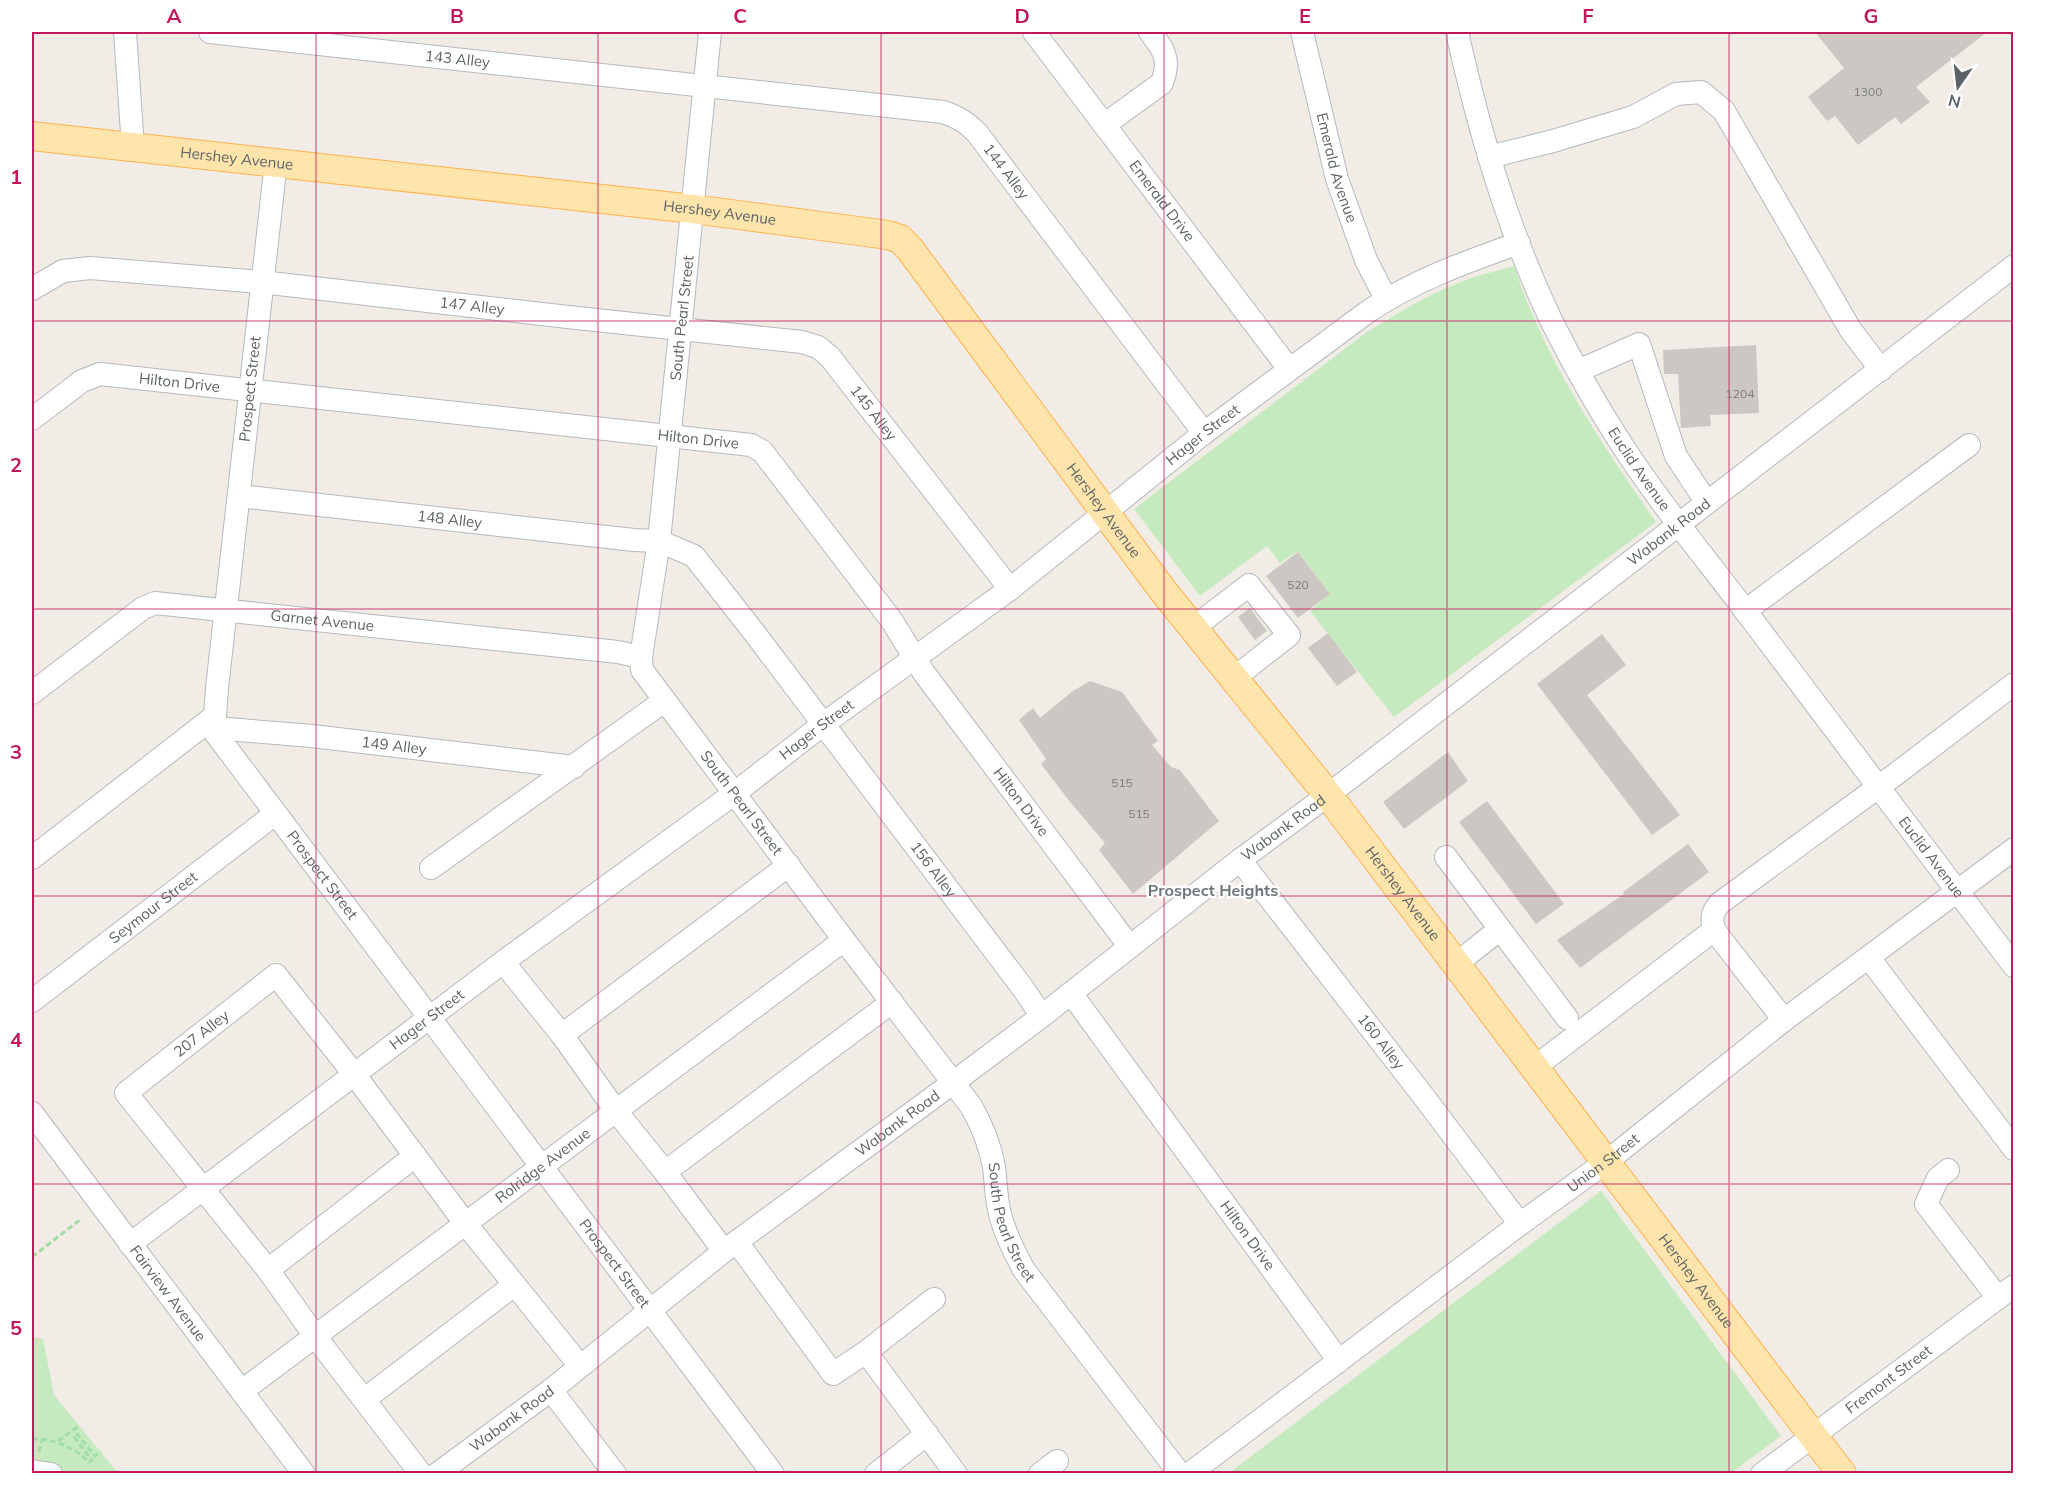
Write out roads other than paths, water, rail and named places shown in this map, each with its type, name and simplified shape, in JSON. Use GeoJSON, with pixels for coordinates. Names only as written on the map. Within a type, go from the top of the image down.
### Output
{"type":"FeatureCollection","features":[{"type":"Feature","properties":{"kind":"main road","name":"Hershey Avenue"},"geometry":{"type":"LineString","coordinates":[[32,136],[693,209],[888,235],[900,239],[909,248],[1105,513],[1233,679],[1328,795],[1842,1473]]}},
{"type":"Feature","properties":{"kind":"street"},"geometry":{"type":"LineString","coordinates":[[125,32],[133,147]]}},
{"type":"Feature","properties":{"kind":"street","name":"143 Alley"},"geometry":{"type":"LineString","coordinates":[[210,32],[552,70],[705,84]]}},
{"type":"Feature","properties":{"kind":"street","name":"South Pearl Street"},"geometry":{"type":"LineString","coordinates":[[711,32],[659,541],[641,657],[642,670],[971,1106],[982,1125],[994,1166],[999,1212],[1008,1239],[1024,1270],[1179,1473]]}},
{"type":"Feature","properties":{"kind":"street","name":"Emerald Drive"},"geometry":{"type":"LineString","coordinates":[[1034,32],[1289,369]]}},
{"type":"Feature","properties":{"kind":"street"},"geometry":{"type":"LineString","coordinates":[[1104,125],[1162,83],[1166,72],[1166,59],[1163,50],[1150,32]]}},
{"type":"Feature","properties":{"kind":"street","name":"Emerald Avenue"},"geometry":{"type":"LineString","coordinates":[[1302,32],[1337,178],[1366,260],[1386,299]]}},
{"type":"Feature","properties":{"kind":"street","name":"Euclid Avenue"},"geometry":{"type":"LineString","coordinates":[[1457,32],[1501,198],[1551,318],[1578,371],[1622,444],[1679,525],[2013,966]]}},
{"type":"Feature","properties":{"kind":"street","name":"144 Alley"},"geometry":{"type":"LineString","coordinates":[[705,84],[943,112],[965,121],[1204,433]]}},
{"type":"Feature","properties":{"kind":"street"},"geometry":{"type":"LineString","coordinates":[[1489,157],[1633,117],[1676,94],[1701,92],[1724,111],[1850,329],[1881,370]]}},
{"type":"Feature","properties":{"kind":"street","name":"Prospect Street"},"geometry":{"type":"LineString","coordinates":[[276,162],[226,610],[215,722],[216,734],[540,1167],[773,1473]]}},
{"type":"Feature","properties":{"kind":"street","name":"Hager Street"},"geometry":{"type":"LineString","coordinates":[[130,1244],[503,962],[735,793],[914,657],[1010,589],[1204,433],[1386,299],[1432,277],[1518,243]]}},
{"type":"Feature","properties":{"kind":"street","name":"Wabank Road"},"geometry":{"type":"LineString","coordinates":[[436,1473],[462,1466],[580,1366],[731,1246],[1042,1016],[1240,860],[1328,795],[2013,266]]}},
{"type":"Feature","properties":{"kind":"street","name":"147 Alley"},"geometry":{"type":"LineString","coordinates":[[32,289],[63,271],[90,268],[261,282],[682,328]]}},
{"type":"Feature","properties":{"kind":"street","name":"145 Alley"},"geometry":{"type":"LineString","coordinates":[[682,328],[802,342],[818,347],[830,357],[1010,589]]}},
{"type":"Feature","properties":{"kind":"street"},"geometry":{"type":"LineString","coordinates":[[1578,371],[1639,344],[1676,456],[1707,503]]}},
{"type":"Feature","properties":{"kind":"street","name":"Hilton Drive"},"geometry":{"type":"LineString","coordinates":[[32,419],[82,381],[100,374],[751,445],[762,451],[892,621],[924,673],[1130,947]]}},
{"type":"Feature","properties":{"kind":"street"},"geometry":{"type":"LineString","coordinates":[[1745,611],[1970,445]]}},
{"type":"Feature","properties":{"kind":"street","name":"148 Alley"},"geometry":{"type":"LineString","coordinates":[[239,496],[622,539],[659,541]]}},
{"type":"Feature","properties":{"kind":"street","name":"156 Alley"},"geometry":{"type":"LineString","coordinates":[[659,541],[694,556],[1042,1016]]}},
{"type":"Feature","properties":{"kind":"street"},"geometry":{"type":"LineString","coordinates":[[1193,628],[1248,585],[1289,635],[1233,679]]}},
{"type":"Feature","properties":{"kind":"street","name":"Garnet Avenue"},"geometry":{"type":"LineString","coordinates":[[32,693],[148,605],[155,603],[618,652],[641,657]]}},
{"type":"Feature","properties":{"kind":"street"},"geometry":{"type":"LineString","coordinates":[[1784,1020],[1714,930],[1712,921],[1714,910],[1720,903],[2013,684]]}},
{"type":"Feature","properties":{"kind":"street"},"geometry":{"type":"LineString","coordinates":[[431,868],[664,701]]}},
{"type":"Feature","properties":{"kind":"street"},"geometry":{"type":"LineString","coordinates":[[32,858],[215,722]]}},
{"type":"Feature","properties":{"kind":"street","name":"149 Alley"},"geometry":{"type":"LineString","coordinates":[[215,722],[312,736],[574,767]]}},
{"type":"Feature","properties":{"kind":"street","name":"Seymour Street"},"geometry":{"type":"LineString","coordinates":[[32,1001],[275,814]]}},
{"type":"Feature","properties":{"kind":"street","name":"Union Street"},"geometry":{"type":"LineString","coordinates":[[1189,1473],[1606,1162],[1784,1020],[2013,849]]}},
{"type":"Feature","properties":{"kind":"street"},"geometry":{"type":"LineString","coordinates":[[1446,857],[1567,1018]]}},
{"type":"Feature","properties":{"kind":"street","name":"160 Alley"},"geometry":{"type":"LineString","coordinates":[[1240,860],[1520,1224]]}},
{"type":"Feature","properties":{"kind":"street"},"geometry":{"type":"LineString","coordinates":[[562,1035],[789,865]]}},
{"type":"Feature","properties":{"kind":"street"},"geometry":{"type":"LineString","coordinates":[[1456,964],[1500,929]]}},
{"type":"Feature","properties":{"kind":"street"},"geometry":{"type":"LineString","coordinates":[[1534,1066],[1714,930]]}},
{"type":"Feature","properties":{"kind":"street","name":"Rolridge Avenue"},"geometry":{"type":"LineString","coordinates":[[242,1391],[844,940]]}},
{"type":"Feature","properties":{"kind":"street"},"geometry":{"type":"LineString","coordinates":[[1869,958],[2013,1149]]}},
{"type":"Feature","properties":{"kind":"street"},"geometry":{"type":"LineString","coordinates":[[503,962],[562,1035],[616,1111],[665,1172],[731,1246],[833,1374],[866,1352],[934,1299]]}},
{"type":"Feature","properties":{"kind":"street","name":"207 Alley"},"geometry":{"type":"LineString","coordinates":[[204,1190],[126,1093],[276,975],[354,1074]]}},
{"type":"Feature","properties":{"kind":"street","name":"Hilton Drive"},"geometry":{"type":"LineString","coordinates":[[1071,993],[1339,1361]]}},
{"type":"Feature","properties":{"kind":"street"},"geometry":{"type":"LineString","coordinates":[[665,1172],[892,1002]]}},
{"type":"Feature","properties":{"kind":"street"},"geometry":{"type":"LineString","coordinates":[[354,1074],[465,1223],[580,1366]]}},
{"type":"Feature","properties":{"kind":"street","name":"Fairview Avenue"},"geometry":{"type":"LineString","coordinates":[[32,1113],[304,1473]]}},
{"type":"Feature","properties":{"kind":"street"},"geometry":{"type":"LineString","coordinates":[[268,1270],[415,1156]]}},
{"type":"Feature","properties":{"kind":"street"},"geometry":{"type":"LineString","coordinates":[[1948,1170],[1938,1178],[1926,1204],[2006,1292]]}},
{"type":"Feature","properties":{"kind":"street"},"geometry":{"type":"LineString","coordinates":[[204,1190],[268,1270],[315,1336],[421,1473]]}},
{"type":"Feature","properties":{"kind":"street"},"geometry":{"type":"LineString","coordinates":[[365,1399],[514,1285]]}},
{"type":"Feature","properties":{"kind":"street","name":"Fremont Street"},"geometry":{"type":"LineString","coordinates":[[1762,1473],[2006,1292]]}},
{"type":"Feature","properties":{"kind":"street"},"geometry":{"type":"LineString","coordinates":[[866,1352],[956,1473]]}},
{"type":"Feature","properties":{"kind":"street"},"geometry":{"type":"LineString","coordinates":[[551,1390],[615,1473]]}},
{"type":"Feature","properties":{"kind":"street"},"geometry":{"type":"LineString","coordinates":[[876,1473],[927,1434]]}},
{"type":"Feature","properties":{"kind":"street"},"geometry":{"type":"LineString","coordinates":[[32,1471],[51,1473]]}},
{"type":"Feature","properties":{"kind":"district","name":"Prospect Heights"},"geometry":{"type":"Point","coordinates":[1213,890]}}]}
